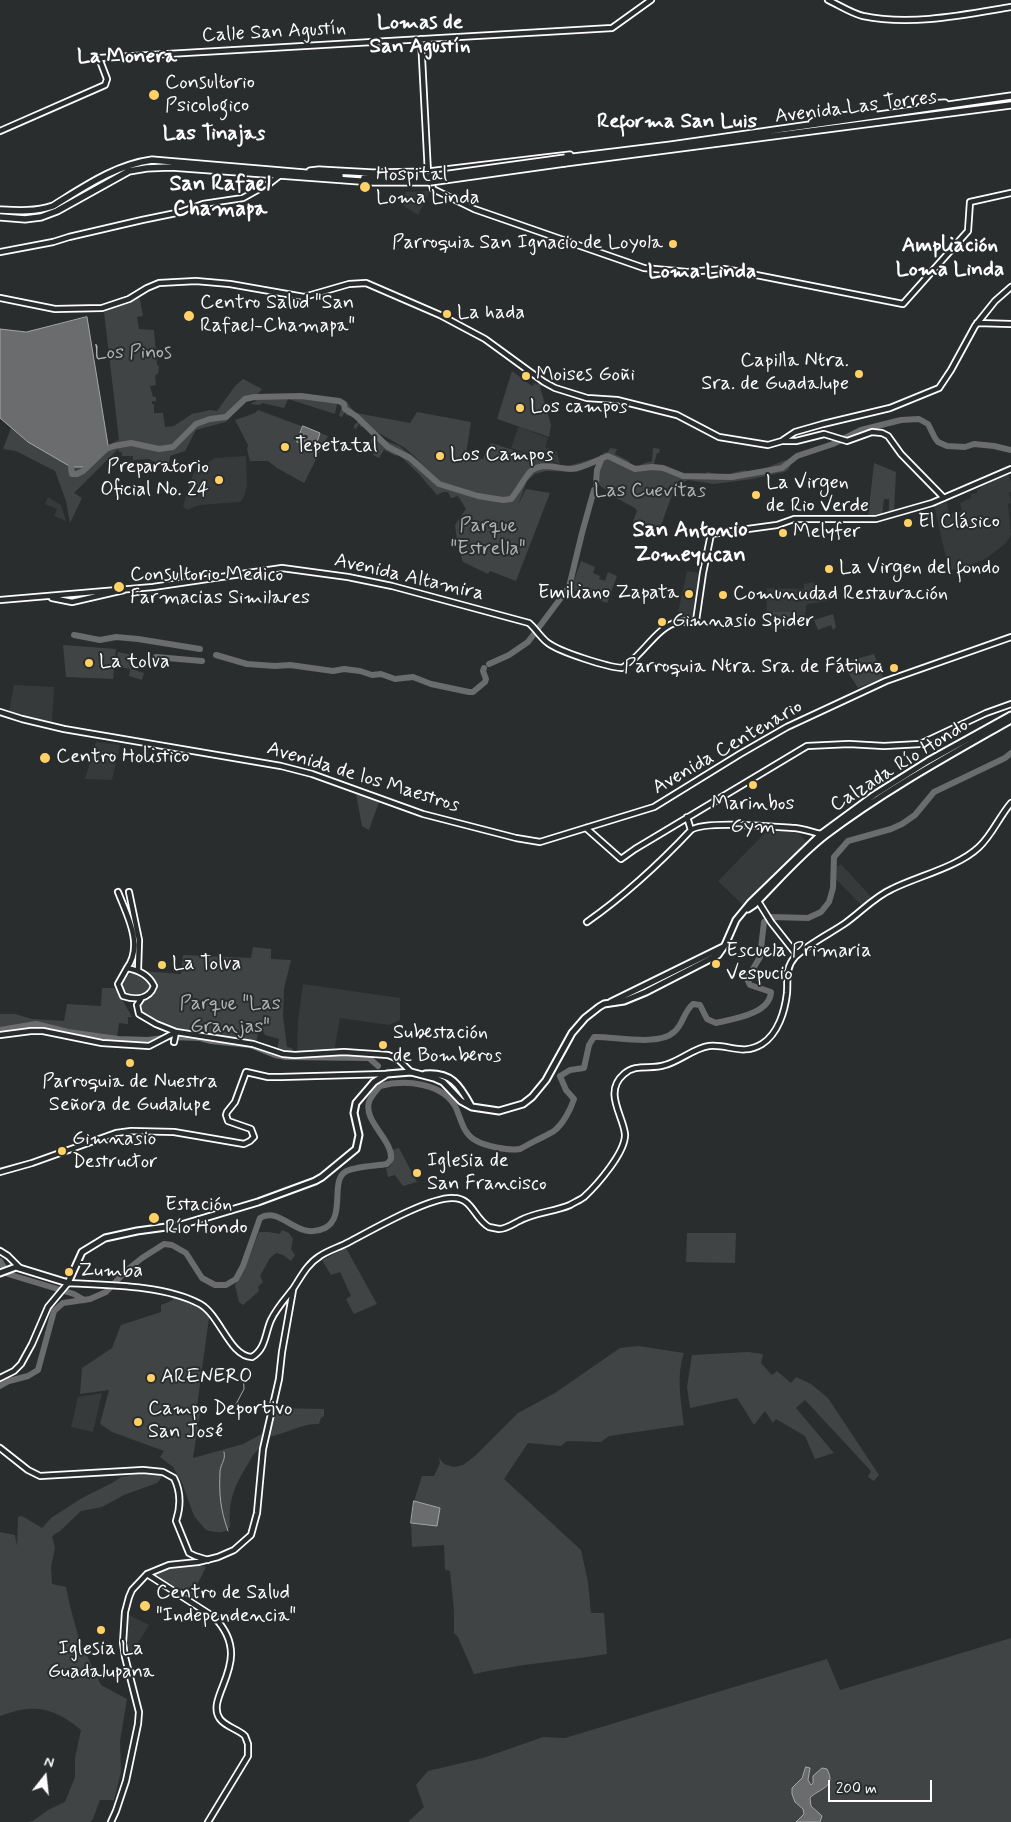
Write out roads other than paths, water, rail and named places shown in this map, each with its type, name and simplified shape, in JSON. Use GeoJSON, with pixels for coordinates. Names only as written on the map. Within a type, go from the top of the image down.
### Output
{"type":"FeatureCollection","features":[{"type":"Feature","properties":{"kind":"highway","name":"Avenida Las Torres"},"geometry":{"type":"LineString","coordinates":[[586,158],[809,124],[817,119],[876,112],[886,114],[1011,96]]}},
{"type":"Feature","properties":{"kind":"highway","name":"Avenida Las Torres"},"geometry":{"type":"LineString","coordinates":[[586,158],[1011,105]]}},
{"type":"Feature","properties":{"kind":"highway"},"geometry":{"type":"LineString","coordinates":[[303,173],[319,170],[373,173],[428,172],[572,154],[586,158]]}},
{"type":"Feature","properties":{"kind":"highway"},"geometry":{"type":"LineString","coordinates":[[0,210],[43,210],[117,169],[130,164],[152,160],[240,166],[373,182],[430,182],[586,158]]}},
{"type":"Feature","properties":{"kind":"highway"},"geometry":{"type":"LineString","coordinates":[[322,178],[339,182],[373,185],[432,184],[576,164],[586,158]]}},
{"type":"Feature","properties":{"kind":"highway"},"geometry":{"type":"LineString","coordinates":[[0,217],[32,219],[49,215],[116,177],[138,168],[171,167],[279,176],[338,177]]}},
{"type":"Feature","properties":{"kind":"main road","name":"Calle San Agustín"},"geometry":{"type":"LineString","coordinates":[[0,131],[105,86],[107,79],[99,58],[612,28],[651,0]]}},
{"type":"Feature","properties":{"kind":"main road"},"geometry":{"type":"LineString","coordinates":[[828,0],[861,16],[902,20],[928,19],[1011,7]]}},
{"type":"Feature","properties":{"kind":"main road"},"geometry":{"type":"LineString","coordinates":[[421,39],[428,172],[433,189],[474,209],[644,268],[687,272],[733,270],[903,304],[968,231],[970,202],[1011,193]]}},
{"type":"Feature","properties":{"kind":"main road"},"geometry":{"type":"LineString","coordinates":[[0,252],[53,242],[69,236],[182,212],[203,204],[243,198],[279,176]]}},
{"type":"Feature","properties":{"kind":"main road"},"geometry":{"type":"LineString","coordinates":[[0,298],[54,309],[102,308],[128,299],[159,283],[196,281],[230,284],[304,297],[349,284],[366,283],[440,315],[486,339],[510,358],[555,388],[583,397],[618,400],[677,415],[713,435],[766,446],[782,441],[795,432],[890,408],[937,389],[945,381],[977,323],[1011,287]]}},
{"type":"Feature","properties":{"kind":"main road"},"geometry":{"type":"LineString","coordinates":[[977,323],[1011,324]]}},
{"type":"Feature","properties":{"kind":"main road"},"geometry":{"type":"LineString","coordinates":[[782,441],[796,441],[824,434],[847,441],[872,432],[885,434],[901,454],[944,498],[1011,468]]}},
{"type":"Feature","properties":{"kind":"main road","name":"Avenida Altamira"},"geometry":{"type":"LineString","coordinates":[[0,600],[48,597],[133,587],[153,587],[282,568],[348,577],[392,586],[529,623],[546,641],[556,648],[620,668],[633,661],[670,625],[680,622],[694,622],[697,618],[710,536],[713,534],[777,525],[794,519],[876,519],[944,498]]}},
{"type":"Feature","properties":{"kind":"main road","name":"Avenida Centenario"},"geometry":{"type":"LineString","coordinates":[[540,842],[658,806],[740,754],[787,727],[886,682],[1011,637]]}},
{"type":"Feature","properties":{"kind":"main road"},"geometry":{"type":"LineString","coordinates":[[586,828],[621,860],[635,849],[806,746],[920,744],[979,716],[1011,704]]}},
{"type":"Feature","properties":{"kind":"main road","name":"Avenida de los Maestros"},"geometry":{"type":"LineString","coordinates":[[0,712],[22,720],[281,766],[312,774],[423,814],[516,838],[540,842]]}},
{"type":"Feature","properties":{"kind":"main road","name":"Calzada Río Hondo"},"geometry":{"type":"LineString","coordinates":[[411,1072],[443,1082],[461,1101],[472,1107],[499,1112],[523,1104],[532,1097],[546,1080],[572,1033],[585,1018],[599,1007],[609,1003],[624,1001],[718,955],[725,945],[736,920],[750,902],[821,834],[874,795],[928,761],[1011,715]]}},
{"type":"Feature","properties":{"kind":"main road","name":"Calzada Río Hondo"},"geometry":{"type":"LineString","coordinates":[[745,910],[758,902],[813,846],[862,810],[933,764],[1011,720]]}},
{"type":"Feature","properties":{"kind":"main road"},"geometry":{"type":"LineString","coordinates":[[0,1273],[11,1268],[20,1268],[49,1279],[68,1283],[121,1286],[166,1293],[189,1299],[201,1304],[214,1316],[236,1350],[244,1356],[254,1356],[261,1349],[271,1320],[305,1270],[319,1256],[410,1211],[436,1201],[453,1198],[465,1201],[472,1207],[478,1218],[489,1227],[499,1229],[541,1212],[567,1206],[583,1198],[616,1158],[625,1138],[615,1101],[616,1085],[626,1071],[636,1067],[664,1066],[707,1046],[722,1046],[741,1051],[761,1045],[772,1035],[781,1018],[787,992],[787,971],[798,955],[847,922],[890,889],[949,864],[979,847],[1011,803]]}},
{"type":"Feature","properties":{"kind":"main road"},"geometry":{"type":"LineString","coordinates":[[687,817],[691,830]]}},
{"type":"Feature","properties":{"kind":"main road"},"geometry":{"type":"LineString","coordinates":[[587,922],[597,916],[640,880],[691,830],[701,826],[797,829],[821,834]]}},
{"type":"Feature","properties":{"kind":"main road"},"geometry":{"type":"LineString","coordinates":[[118,892],[133,931],[134,940],[134,954],[118,984],[123,996],[131,999],[140,999]]}},
{"type":"Feature","properties":{"kind":"main road"},"geometry":{"type":"LineString","coordinates":[[129,892],[139,940],[138,970]]}},
{"type":"Feature","properties":{"kind":"main road"},"geometry":{"type":"LineString","coordinates":[[758,902],[798,955]]}},
{"type":"Feature","properties":{"kind":"main road"},"geometry":{"type":"LineString","coordinates":[[127,968],[138,970],[152,981],[154,986],[152,992],[140,999],[137,1004],[139,1014],[175,1036]]}},
{"type":"Feature","properties":{"kind":"main road"},"geometry":{"type":"LineString","coordinates":[[0,1036],[31,1031],[102,1043],[152,1044],[164,1037],[175,1036],[253,1044],[283,1054],[344,1052],[388,1055],[398,1059],[411,1072]]}},
{"type":"Feature","properties":{"kind":"main road"},"geometry":{"type":"LineString","coordinates":[[0,1172],[32,1163],[116,1133],[131,1131],[174,1132],[244,1144],[254,1137],[249,1127],[232,1123],[228,1121],[226,1116],[227,1112],[236,1102],[246,1072],[268,1077],[281,1077],[374,1075],[411,1072]]}},
{"type":"Feature","properties":{"kind":"main road"},"geometry":{"type":"LineString","coordinates":[[0,1378],[14,1371],[21,1364],[48,1307],[68,1283],[82,1252],[106,1238],[137,1231],[180,1226],[315,1181],[356,1149],[359,1135],[355,1107],[358,1098],[374,1082],[387,1074]]}},
{"type":"Feature","properties":{"kind":"main road"},"geometry":{"type":"LineString","coordinates":[[374,1075],[374,1082]]}},
{"type":"Feature","properties":{"kind":"main road"},"geometry":{"type":"LineString","coordinates":[[0,1251],[20,1268]]}},
{"type":"Feature","properties":{"kind":"main road"},"geometry":{"type":"LineString","coordinates":[[111,1822],[126,1781],[138,1724],[139,1712],[123,1643],[125,1612],[132,1590],[147,1574],[169,1565],[208,1560],[227,1553],[243,1544],[251,1535],[257,1513],[263,1449],[279,1379],[293,1288]]}},
{"type":"Feature","properties":{"kind":"main road"},"geometry":{"type":"LineString","coordinates":[[0,1448],[28,1470],[40,1476],[143,1470],[163,1472],[174,1478],[180,1494],[179,1511],[176,1521],[189,1553],[208,1560]]}},
{"type":"Feature","properties":{"kind":"main road"},"geometry":{"type":"LineString","coordinates":[[147,1574],[214,1618],[224,1627],[231,1647],[232,1664],[220,1694],[217,1709],[224,1723],[245,1736],[248,1756],[208,1822]]}},
{"type":"Feature","properties":{"kind":"waterway"},"geometry":{"type":"LineString","coordinates":[[71,467],[72,474],[77,474],[83,471],[106,449],[114,446],[131,443],[159,449],[173,447],[196,424],[210,419],[226,417],[245,399],[254,397],[301,396],[339,401],[344,404],[345,409],[356,416],[388,447],[410,458],[439,484],[478,496],[503,500],[511,499],[529,473],[541,466],[571,469],[585,466],[608,456],[635,469],[652,467],[663,468],[683,476],[732,477],[782,468],[797,456],[833,444],[861,430],[901,420],[919,419],[928,424],[938,442],[947,446],[965,447],[974,444],[1011,450]]}},
{"type":"Feature","properties":{"kind":"waterway"},"geometry":{"type":"LineString","coordinates":[[596,484],[597,470],[602,458]]}},
{"type":"Feature","properties":{"kind":"waterway"},"geometry":{"type":"LineString","coordinates":[[489,664],[509,655],[528,642],[569,587],[594,490]]}},
{"type":"Feature","properties":{"kind":"waterway"},"geometry":{"type":"LineString","coordinates":[[74,635],[100,640],[116,637],[138,639],[200,649]]}},
{"type":"Feature","properties":{"kind":"waterway"},"geometry":{"type":"LineString","coordinates":[[216,655],[247,664],[290,665],[333,671],[344,669],[372,675],[381,674],[395,679],[413,677],[431,684],[469,692],[473,692],[485,682],[484,668]]}},
{"type":"Feature","properties":{"kind":"waterway"},"geometry":{"type":"LineString","coordinates":[[156,657],[202,661]]}},
{"type":"Feature","properties":{"kind":"waterway"},"geometry":{"type":"LineString","coordinates":[[0,1386],[9,1381],[28,1376],[38,1370],[54,1311],[63,1303],[90,1299],[106,1292],[127,1270],[164,1244],[172,1245],[186,1253],[202,1278],[215,1285],[226,1285],[236,1279],[243,1266],[260,1218],[268,1215],[275,1216],[306,1231],[325,1228],[335,1216],[338,1183],[345,1172],[360,1167],[387,1164],[391,1159],[388,1145],[370,1116],[368,1109],[370,1100],[380,1086],[412,1083],[433,1088],[443,1093],[450,1100],[456,1108],[465,1130],[475,1140],[497,1147],[520,1149],[554,1131],[569,1112],[574,1099],[566,1090],[560,1076],[570,1070],[584,1068],[589,1045],[594,1037],[647,1040],[667,1036],[677,1029],[693,1004],[700,1005],[707,1019],[716,1023],[741,1017],[758,1010],[764,1006],[771,992],[750,985],[747,979],[760,957],[764,922],[771,917],[808,918],[821,912],[829,902],[833,888],[834,857],[848,841],[902,824],[915,815],[934,792],[1005,758],[1011,753]]}},
{"type":"Feature","properties":{"kind":"waterway"},"geometry":{"type":"LineString","coordinates":[[0,1030],[36,1024],[68,1032],[118,1039],[200,1038],[250,1045],[275,1055],[286,1057],[369,1058],[378,1066]]}},
{"type":"Feature","properties":{"kind":"waterway"},"geometry":{"type":"LineString","coordinates":[[0,1261],[8,1274],[74,1294],[84,1300]]}},
{"type":"Feature","properties":{"kind":"waterway"},"geometry":{"type":"LineString","coordinates":[[236,1404],[244,1389],[243,1372],[246,1367]]}},
{"type":"Feature","properties":{"kind":"waterway"},"geometry":{"type":"LineString","coordinates":[[224,1452],[220,1471],[220,1494],[223,1515],[228,1531]]}},
{"type":"Feature","properties":{"kind":"place","name":"Consultorio Psicologico"},"geometry":{"type":"Point","coordinates":[154,95]}},
{"type":"Feature","properties":{"kind":"place","name":"Hospital Loma Linda"},"geometry":{"type":"Point","coordinates":[365,187]}},
{"type":"Feature","properties":{"kind":"place","name":"Parroquia San Ignacio de Loyola"},"geometry":{"type":"Point","coordinates":[673,244]}},
{"type":"Feature","properties":{"kind":"place","name":"La hada"},"geometry":{"type":"Point","coordinates":[447,314]}},
{"type":"Feature","properties":{"kind":"place","name":"Centro Salud \"San Rafael-Chamapa\""},"geometry":{"type":"Point","coordinates":[189,316]}},
{"type":"Feature","properties":{"kind":"place","name":"Capilla Ntra. Sra. de Guadalupe"},"geometry":{"type":"Point","coordinates":[859,374]}},
{"type":"Feature","properties":{"kind":"place","name":"Moises Goñi"},"geometry":{"type":"Point","coordinates":[526,376]}},
{"type":"Feature","properties":{"kind":"place","name":"Los campos"},"geometry":{"type":"Point","coordinates":[520,408]}},
{"type":"Feature","properties":{"kind":"place","name":"Tepetatal"},"geometry":{"type":"Point","coordinates":[285,447]}},
{"type":"Feature","properties":{"kind":"place","name":"Los Campos"},"geometry":{"type":"Point","coordinates":[440,456]}},
{"type":"Feature","properties":{"kind":"place","name":"Preparatorio Oficial No. 24"},"geometry":{"type":"Point","coordinates":[219,480]}},
{"type":"Feature","properties":{"kind":"place","name":"La Virgen de Rio Verde"},"geometry":{"type":"Point","coordinates":[756,495]}},
{"type":"Feature","properties":{"kind":"place","name":"El Clásico"},"geometry":{"type":"Point","coordinates":[908,523]}},
{"type":"Feature","properties":{"kind":"place","name":"Melyfer"},"geometry":{"type":"Point","coordinates":[783,533]}},
{"type":"Feature","properties":{"kind":"place","name":"La Virgen del fondo"},"geometry":{"type":"Point","coordinates":[829,569]}},
{"type":"Feature","properties":{"kind":"place","name":"Consultorio Medico Farmacias Similares"},"geometry":{"type":"Point","coordinates":[119,587]}},
{"type":"Feature","properties":{"kind":"place","name":"Emiliano Zapata"},"geometry":{"type":"Point","coordinates":[689,594]}},
{"type":"Feature","properties":{"kind":"place","name":"Comunudad Restauración"},"geometry":{"type":"Point","coordinates":[723,595]}},
{"type":"Feature","properties":{"kind":"place","name":"Gimnasio Spider"},"geometry":{"type":"Point","coordinates":[662,622]}},
{"type":"Feature","properties":{"kind":"place","name":"La tolva"},"geometry":{"type":"Point","coordinates":[89,663]}},
{"type":"Feature","properties":{"kind":"place","name":"Parroquia Ntra. Sra. de Fátima"},"geometry":{"type":"Point","coordinates":[894,668]}},
{"type":"Feature","properties":{"kind":"place","name":"Centro Holistico"},"geometry":{"type":"Point","coordinates":[45,758]}},
{"type":"Feature","properties":{"kind":"place","name":"Marinbos Gym"},"geometry":{"type":"Point","coordinates":[753,785]}},
{"type":"Feature","properties":{"kind":"place","name":"Escuela Primaria Vespucio"},"geometry":{"type":"Point","coordinates":[716,964]}},
{"type":"Feature","properties":{"kind":"place","name":"La Tolva"},"geometry":{"type":"Point","coordinates":[162,965]}},
{"type":"Feature","properties":{"kind":"place","name":"Subestación de Bomberos"},"geometry":{"type":"Point","coordinates":[383,1045]}},
{"type":"Feature","properties":{"kind":"place","name":"Parroquia de Nuestra Señora de Gudalupe"},"geometry":{"type":"Point","coordinates":[130,1063]}},
{"type":"Feature","properties":{"kind":"place","name":"Gimnasio Destructor"},"geometry":{"type":"Point","coordinates":[62,1151]}},
{"type":"Feature","properties":{"kind":"place","name":"Iglesia de San Francisco"},"geometry":{"type":"Point","coordinates":[417,1173]}},
{"type":"Feature","properties":{"kind":"place","name":"Estación Río Hondo"},"geometry":{"type":"Point","coordinates":[154,1218]}},
{"type":"Feature","properties":{"kind":"place","name":"Zumba"},"geometry":{"type":"Point","coordinates":[69,1272]}},
{"type":"Feature","properties":{"kind":"place","name":"ARENERO"},"geometry":{"type":"Point","coordinates":[151,1378]}},
{"type":"Feature","properties":{"kind":"place","name":"Campo Deportivo San José"},"geometry":{"type":"Point","coordinates":[138,1422]}},
{"type":"Feature","properties":{"kind":"place","name":"Centro de Salud \"Independencia\""},"geometry":{"type":"Point","coordinates":[145,1606]}},
{"type":"Feature","properties":{"kind":"place","name":"Iglesia La Guadalupana"},"geometry":{"type":"Point","coordinates":[101,1630]}},
{"type":"Feature","properties":{"kind":"district","name":"Lomas de San Agustín"},"geometry":{"type":"Point","coordinates":[420,36]}},
{"type":"Feature","properties":{"kind":"district","name":"La Monera"},"geometry":{"type":"Point","coordinates":[127,58]}},
{"type":"Feature","properties":{"kind":"district","name":"Reforma San Luis"},"geometry":{"type":"Point","coordinates":[677,123]}},
{"type":"Feature","properties":{"kind":"district","name":"Las Tinajas"},"geometry":{"type":"Point","coordinates":[214,135]}},
{"type":"Feature","properties":{"kind":"district","name":"San Rafael Chamapa"},"geometry":{"type":"Point","coordinates":[220,198]}},
{"type":"Feature","properties":{"kind":"district","name":"Ampliación Loma Linda"},"geometry":{"type":"Point","coordinates":[950,259]}},
{"type":"Feature","properties":{"kind":"district","name":"Loma Linda"},"geometry":{"type":"Point","coordinates":[702,273]}},
{"type":"Feature","properties":{"kind":"district","name":"San Antonio Zomeyucan"},"geometry":{"type":"Point","coordinates":[690,544]}},
{"type":"Feature","properties":{"kind":"park label","name":"Los Pinos"},"geometry":{"type":"Point","coordinates":[133,354]}},
{"type":"Feature","properties":{"kind":"park label","name":"Las Cuevitas"},"geometry":{"type":"Point","coordinates":[650,492]}},
{"type":"Feature","properties":{"kind":"park label","name":"Parque \"Estrella\""},"geometry":{"type":"Point","coordinates":[488,538]}},
{"type":"Feature","properties":{"kind":"park label","name":"Parque \"Las Granjas\""},"geometry":{"type":"Point","coordinates":[230,1016]}}]}
